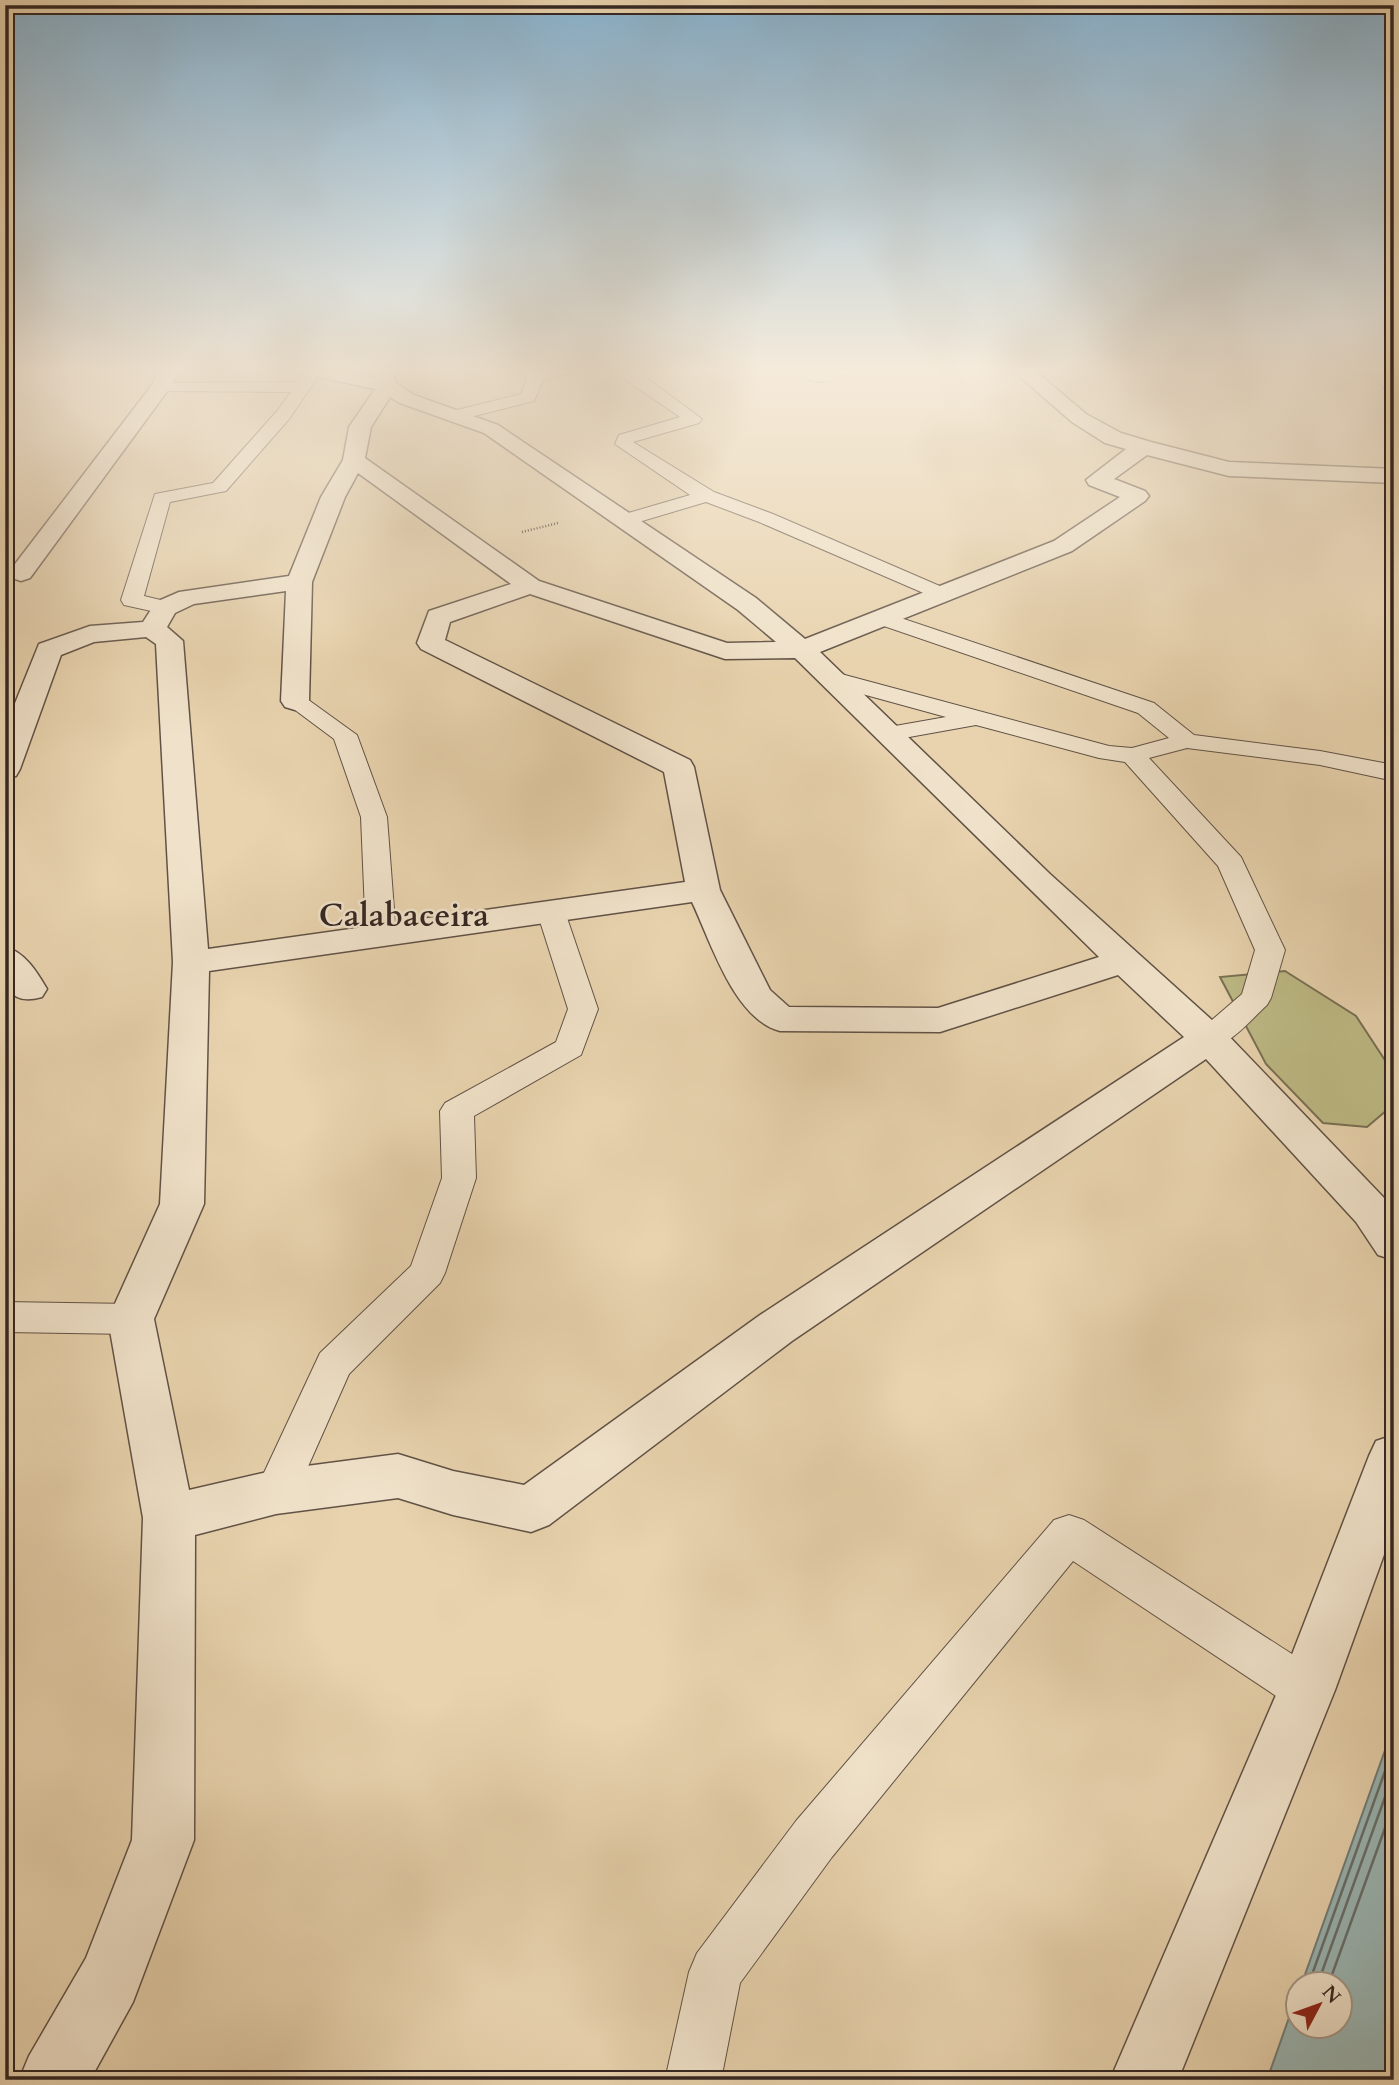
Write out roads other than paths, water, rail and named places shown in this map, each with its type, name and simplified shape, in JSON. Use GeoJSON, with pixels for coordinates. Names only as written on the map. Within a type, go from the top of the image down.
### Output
{"type":"FeatureCollection","features":[{"type":"Feature","properties":{"kind":"street"},"geometry":{"type":"LineString","coordinates":[[21,573],[99,466]]}},
{"type":"Feature","properties":{"kind":"street"},"geometry":{"type":"LineString","coordinates":[[295,701],[299,582],[333,497],[350,466]]}},
{"type":"Feature","properties":{"kind":"street"},"geometry":{"type":"LineString","coordinates":[[363,466],[530,586],[725,652],[802,650],[1063,546],[1137,496],[1097,480],[1116,466]]}},
{"type":"Feature","properties":{"kind":"street"},"geometry":{"type":"LineString","coordinates":[[546,466],[747,604],[802,650],[1123,961],[1209,1040],[1371,1211],[1394,1243]]}},
{"type":"Feature","properties":{"kind":"street"},"geometry":{"type":"LineString","coordinates":[[1218,466],[1228,469],[1394,476]]}},
{"type":"Feature","properties":{"kind":"street"},"geometry":{"type":"LineString","coordinates":[[5,769],[44,670],[49,650],[90,634],[158,619],[188,597],[299,582]]}},
{"type":"Feature","properties":{"kind":"street"},"geometry":{"type":"LineString","coordinates":[[530,586],[438,617],[431,643],[679,767],[703,890],[755,996],[780,1019],[940,1020],[1123,961]]}},
{"type":"Feature","properties":{"kind":"street"},"geometry":{"type":"LineString","coordinates":[[52,2080],[110,1979],[163,1840],[169,1518],[131,1319],[182,1204],[191,962],[169,641],[158,619]]}},
{"type":"Feature","properties":{"kind":"street"},"geometry":{"type":"LineString","coordinates":[[191,962],[703,890]]}},
{"type":"Feature","properties":{"kind":"street"},"geometry":{"type":"LineString","coordinates":[[5,958],[29,989]]}},
{"type":"Feature","properties":{"kind":"street"},"geometry":{"type":"LineString","coordinates":[[169,1518],[276,1492],[398,1476],[453,1493],[531,1509],[776,1328],[1209,1040]]}},
{"type":"Feature","properties":{"kind":"street"},"geometry":{"type":"LineString","coordinates":[[1144,2080],[1307,1690],[1394,1456]]}},
{"type":"Feature","properties":{"kind":"lane"},"geometry":{"type":"LineString","coordinates":[[158,619],[132,600],[162,498],[219,487],[237,466]]}},
{"type":"Feature","properties":{"kind":"lane"},"geometry":{"type":"LineString","coordinates":[[660,466],[679,483],[706,496],[766,518],[942,594]]}},
{"type":"Feature","properties":{"kind":"lane"},"geometry":{"type":"LineString","coordinates":[[617,515],[706,496]]}},
{"type":"Feature","properties":{"kind":"lane"},"geometry":{"type":"LineString","coordinates":[[883,618],[1146,708],[1187,741]]}},
{"type":"Feature","properties":{"kind":"lane"},"geometry":{"type":"LineString","coordinates":[[830,678],[1108,753],[1132,755],[1187,741],[1338,762],[1394,773]]}},
{"type":"Feature","properties":{"kind":"lane"},"geometry":{"type":"LineString","coordinates":[[295,701],[345,735],[374,817],[381,936]]}},
{"type":"Feature","properties":{"kind":"lane"},"geometry":{"type":"LineString","coordinates":[[887,734],[979,718]]}},
{"type":"Feature","properties":{"kind":"lane"},"geometry":{"type":"LineString","coordinates":[[1132,755],[1231,863],[1270,950],[1256,998],[1209,1040]]}},
{"type":"Feature","properties":{"kind":"lane"},"geometry":{"type":"LineString","coordinates":[[1338,762],[1394,790]]}},
{"type":"Feature","properties":{"kind":"lane"},"geometry":{"type":"LineString","coordinates":[[276,1492],[334,1364],[426,1273],[459,1178],[457,1111],[570,1048],[583,1009],[551,912]]}},
{"type":"Feature","properties":{"kind":"lane"},"geometry":{"type":"LineString","coordinates":[[5,1317],[131,1319]]}},
{"type":"Feature","properties":{"kind":"lane"},"geometry":{"type":"LineString","coordinates":[[693,2080],[716,1972],[814,1839],[1069,1534],[1307,1690]]}},
{"type":"Feature","properties":{"kind":"water"},"geometry":{"type":"Polygon","coordinates":[[[1394,1725],[1394,2080],[1267,2080],[1284,2032],[1284,2039],[1354,2039],[1354,1969],[1307,1969],[1394,1725]]]}},
{"type":"Feature","properties":{"kind":"district","name":"Calabaceira"},"geometry":{"type":"Point","coordinates":[404,915]}}]}
